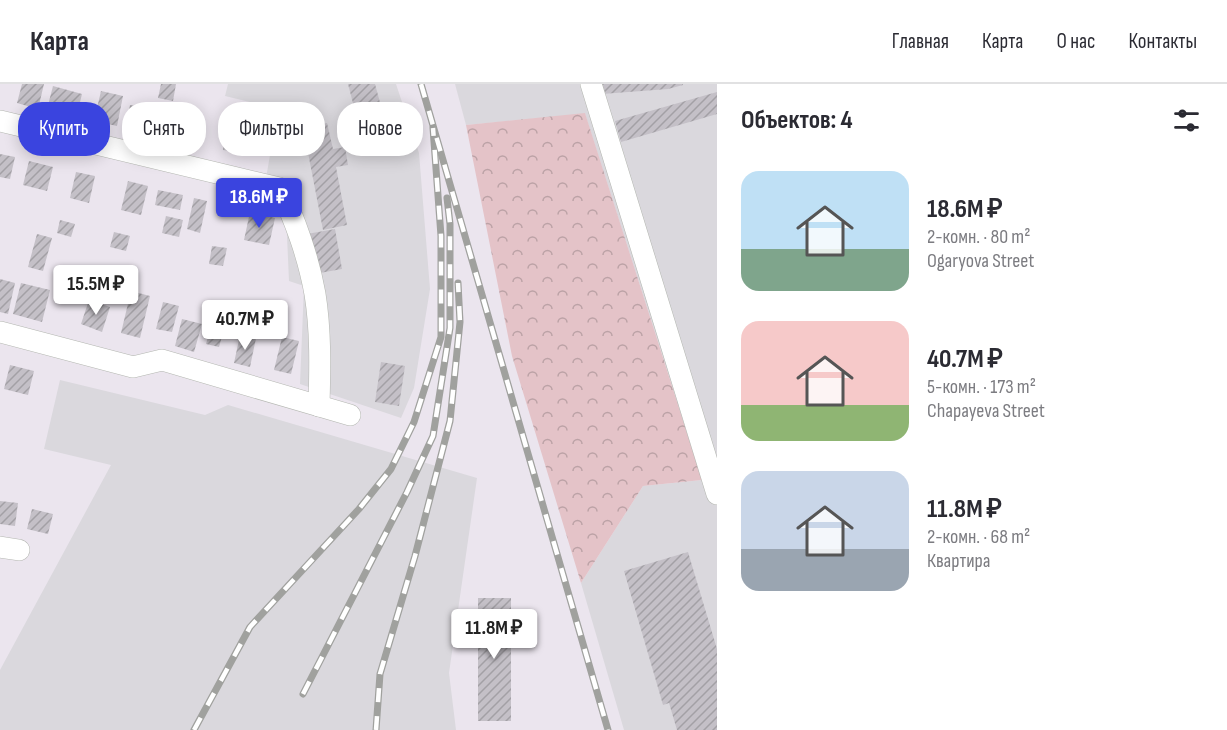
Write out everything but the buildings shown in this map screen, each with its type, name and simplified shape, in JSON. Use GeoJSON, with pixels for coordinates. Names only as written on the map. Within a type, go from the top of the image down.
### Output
{"type":"FeatureCollection","features":[{"type":"Feature","properties":{"kind":"street"},"geometry":{"type":"LineString","coordinates":[[591,84],[717,494]]}},
{"type":"Feature","properties":{"kind":"street"},"geometry":{"type":"LineString","coordinates":[[0,121],[279,188],[293,215],[315,293],[320,360],[319,406]]}},
{"type":"Feature","properties":{"kind":"street"},"geometry":{"type":"LineString","coordinates":[[0,332],[133,367],[162,360],[350,415]]}},
{"type":"Feature","properties":{"kind":"shaded area"},"geometry":{"type":"Polygon","coordinates":[[[228,84],[396,84],[402,102],[337,102],[337,156],[419,156],[430,289],[414,388],[401,418],[300,384],[304,286],[289,281],[286,213],[261,207],[270,156],[325,156],[325,102],[249,102],[225,96],[228,84]]]}},
{"type":"Feature","properties":{"kind":"shaded area"},"geometry":{"type":"Polygon","coordinates":[[[455,84],[717,84],[717,730],[624,730],[581,583],[643,486],[702,480],[585,114],[466,125],[455,84]]]}},
{"type":"Feature","properties":{"kind":"shaded area"},"geometry":{"type":"Polygon","coordinates":[[[60,380],[205,415],[228,405],[477,478],[449,673],[456,730],[0,730],[0,670],[111,465],[44,449],[60,380]]]}},
{"type":"Feature","properties":{"kind":"green space"},"geometry":{"type":"Polygon","coordinates":[[[585,113],[702,480],[643,486],[581,583],[512,356],[466,125],[585,113]]]}},
{"type":"Feature","properties":{"kind":"railway"},"geometry":{"type":"LineString","coordinates":[[421,84],[608,730]]}},
{"type":"Feature","properties":{"kind":"railway"},"geometry":{"type":"LineString","coordinates":[[194,730],[250,627],[359,509],[391,469],[414,422],[441,337],[441,236],[433,128]]}},
{"type":"Feature","properties":{"kind":"railway"},"geometry":{"type":"LineString","coordinates":[[303,694],[407,492],[433,436],[450,328],[450,224],[447,198]]}},
{"type":"Feature","properties":{"kind":"railway"},"geometry":{"type":"LineString","coordinates":[[376,730],[380,674],[415,556],[450,421],[460,322],[458,283]]}}]}
